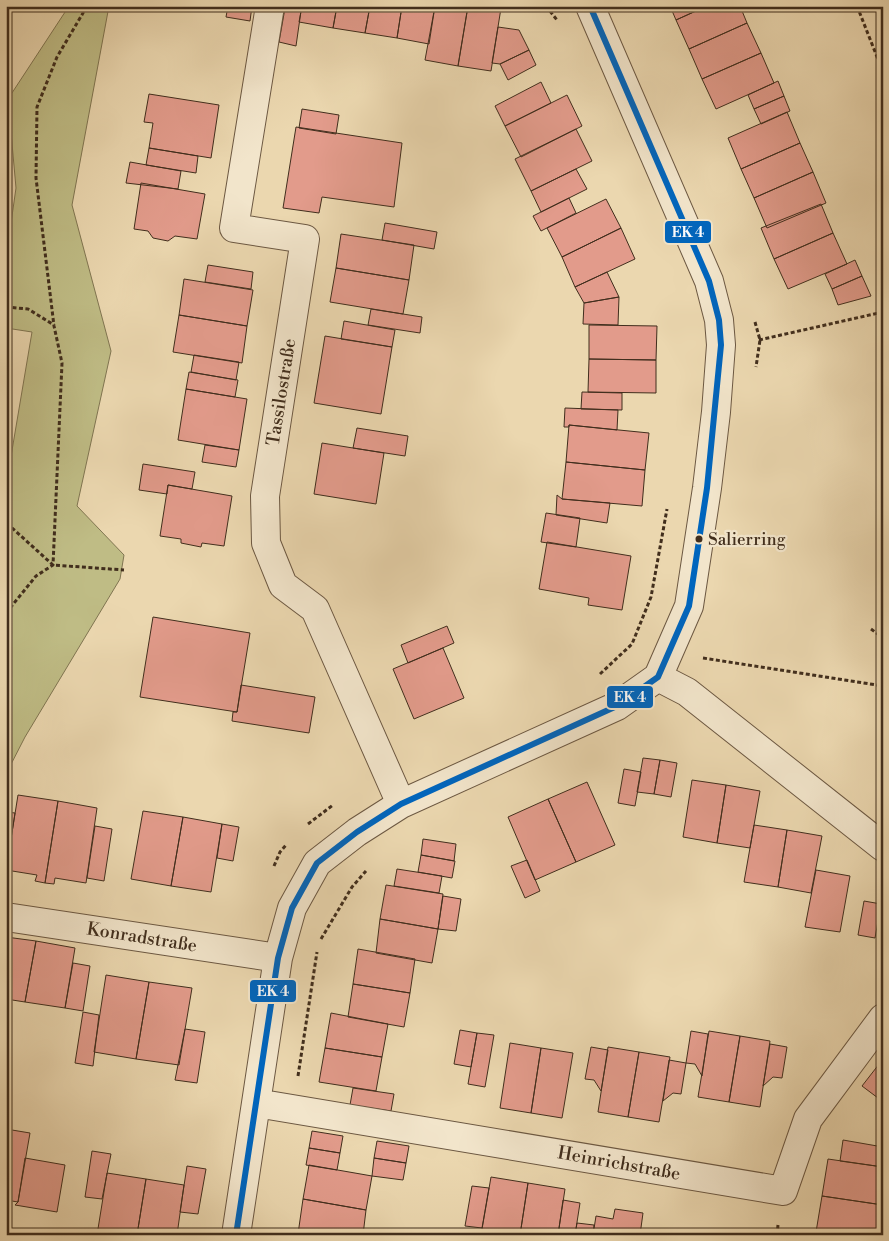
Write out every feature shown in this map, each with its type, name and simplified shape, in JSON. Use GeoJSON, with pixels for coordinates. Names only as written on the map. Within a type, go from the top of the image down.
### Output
{"type":"FeatureCollection","features":[{"type":"Feature","properties":{"kind":"street","name":"Tassilostraße"},"geometry":{"type":"LineString","coordinates":[[270,6],[234,228],[305,239],[265,496],[266,543],[283,585],[314,609],[401,804]]}},
{"type":"Feature","properties":{"kind":"street"},"geometry":{"type":"LineString","coordinates":[[236,1235],[278,958],[292,908],[317,863],[357,832],[401,804],[617,706],[658,677],[690,606],[708,488],[716,412],[721,345],[719,320],[709,281],[590,6]]}},
{"type":"Feature","properties":{"kind":"street"},"geometry":{"type":"LineString","coordinates":[[658,677],[687,692],[883,847]]}},
{"type":"Feature","properties":{"kind":"street","name":"Konradstraße"},"geometry":{"type":"LineString","coordinates":[[6,917],[278,958]]}},
{"type":"Feature","properties":{"kind":"street","name":"Heinrichstraße"},"geometry":{"type":"LineString","coordinates":[[256,1103],[783,1191],[808,1119],[883,1018]]}},
{"type":"Feature","properties":{"kind":"path"},"geometry":{"type":"LineString","coordinates":[[53,565],[62,363],[54,326],[36,178],[37,107],[57,57],[83,13],[84,6]]}},
{"type":"Feature","properties":{"kind":"path"},"geometry":{"type":"LineString","coordinates":[[546,6],[558,21]]}},
{"type":"Feature","properties":{"kind":"path"},"geometry":{"type":"LineString","coordinates":[[857,6],[883,72]]}},
{"type":"Feature","properties":{"kind":"path"},"geometry":{"type":"LineString","coordinates":[[6,307],[28,309],[54,326]]}},
{"type":"Feature","properties":{"kind":"path"},"geometry":{"type":"LineString","coordinates":[[721,345],[760,340],[883,312]]}},
{"type":"Feature","properties":{"kind":"path"},"geometry":{"type":"LineString","coordinates":[[598,675],[632,644],[651,597],[668,501]]}},
{"type":"Feature","properties":{"kind":"path"},"geometry":{"type":"LineString","coordinates":[[6,525],[12,527],[53,565]]}},
{"type":"Feature","properties":{"kind":"path"},"geometry":{"type":"LineString","coordinates":[[6,613],[36,576],[53,565],[124,570]]}},
{"type":"Feature","properties":{"kind":"path"},"geometry":{"type":"LineString","coordinates":[[871,629],[883,638]]}},
{"type":"Feature","properties":{"kind":"path"},"geometry":{"type":"LineString","coordinates":[[671,649],[700,658],[883,686]]}},
{"type":"Feature","properties":{"kind":"path"},"geometry":{"type":"LineString","coordinates":[[305,827],[317,815],[340,800]]}},
{"type":"Feature","properties":{"kind":"path"},"geometry":{"type":"LineString","coordinates":[[272,870],[280,852],[292,839]]}},
{"type":"Feature","properties":{"kind":"shaded area"},"geometry":{"type":"Polygon","coordinates":[[[69,6],[109,6],[72,205],[111,351],[77,506],[124,555],[120,579],[25,737],[6,774],[6,486],[32,332],[6,328],[6,258],[16,188],[8,99],[69,6]]]}},
{"type":"Feature","properties":{"kind":"building"},"geometry":{"type":"Polygon","coordinates":[[[228,6],[252,6],[250,21],[226,17],[228,6]]]}},
{"type":"Feature","properties":{"kind":"building"},"geometry":{"type":"Polygon","coordinates":[[[285,6],[302,6],[301,11],[285,8],[285,6]]]}},
{"type":"Feature","properties":{"kind":"building"},"geometry":{"type":"Polygon","coordinates":[[[302,6],[337,6],[333,28],[299,22],[302,6]]]}},
{"type":"Feature","properties":{"kind":"building"},"geometry":{"type":"Polygon","coordinates":[[[337,6],[370,6],[365,33],[333,28],[337,6]]]}},
{"type":"Feature","properties":{"kind":"building"},"geometry":{"type":"Polygon","coordinates":[[[370,6],[402,6],[397,38],[365,33],[370,6]]]}},
{"type":"Feature","properties":{"kind":"building"},"geometry":{"type":"Polygon","coordinates":[[[402,6],[435,6],[429,44],[397,38],[402,6]]]}},
{"type":"Feature","properties":{"kind":"building"},"geometry":{"type":"Polygon","coordinates":[[[435,6],[468,6],[458,66],[425,60],[435,6]]]}},
{"type":"Feature","properties":{"kind":"building"},"geometry":{"type":"Polygon","coordinates":[[[468,6],[501,8],[491,71],[458,66],[468,6]]]}},
{"type":"Feature","properties":{"kind":"building"},"geometry":{"type":"Polygon","coordinates":[[[670,6],[707,6],[676,20],[670,6]]]}},
{"type":"Feature","properties":{"kind":"building"},"geometry":{"type":"Polygon","coordinates":[[[707,6],[740,6],[747,23],[689,49],[676,20],[707,6]]]}},
{"type":"Feature","properties":{"kind":"building"},"geometry":{"type":"Polygon","coordinates":[[[285,8],[301,11],[296,46],[279,42],[285,8]]]}},
{"type":"Feature","properties":{"kind":"building"},"geometry":{"type":"Polygon","coordinates":[[[747,23],[761,53],[702,79],[689,49],[747,23]]]}},
{"type":"Feature","properties":{"kind":"building"},"geometry":{"type":"Polygon","coordinates":[[[498,27],[519,30],[529,50],[500,64],[492,63],[498,27]]]}},
{"type":"Feature","properties":{"kind":"building"},"geometry":{"type":"Polygon","coordinates":[[[529,50],[536,65],[508,80],[500,64],[529,50]]]}},
{"type":"Feature","properties":{"kind":"building"},"geometry":{"type":"Polygon","coordinates":[[[761,53],[774,83],[716,109],[702,79],[761,53]]]}},
{"type":"Feature","properties":{"kind":"building"},"geometry":{"type":"Polygon","coordinates":[[[778,81],[784,96],[754,109],[748,95],[778,81]]]}},
{"type":"Feature","properties":{"kind":"building"},"geometry":{"type":"Polygon","coordinates":[[[541,82],[551,103],[505,126],[495,106],[541,82]]]}},
{"type":"Feature","properties":{"kind":"building"},"geometry":{"type":"Polygon","coordinates":[[[149,94],[219,105],[211,158],[149,148],[153,123],[144,122],[149,94]]]}},
{"type":"Feature","properties":{"kind":"building"},"geometry":{"type":"Polygon","coordinates":[[[567,95],[582,126],[521,157],[505,126],[567,95]]]}},
{"type":"Feature","properties":{"kind":"building"},"geometry":{"type":"Polygon","coordinates":[[[784,96],[790,111],[761,124],[754,109],[784,96]]]}},
{"type":"Feature","properties":{"kind":"building"},"geometry":{"type":"Polygon","coordinates":[[[302,109],[339,115],[336,134],[299,128],[302,109]]]}},
{"type":"Feature","properties":{"kind":"building"},"geometry":{"type":"Polygon","coordinates":[[[787,112],[800,143],[741,169],[728,138],[787,112]]]}},
{"type":"Feature","properties":{"kind":"building"},"geometry":{"type":"Polygon","coordinates":[[[296,127],[402,143],[394,207],[322,197],[319,213],[283,208],[296,127]]]}},
{"type":"Feature","properties":{"kind":"building"},"geometry":{"type":"Polygon","coordinates":[[[576,129],[592,161],[531,191],[515,159],[576,129]]]}},
{"type":"Feature","properties":{"kind":"building"},"geometry":{"type":"Polygon","coordinates":[[[800,143],[813,172],[754,198],[741,169],[800,143]]]}},
{"type":"Feature","properties":{"kind":"building"},"geometry":{"type":"Polygon","coordinates":[[[149,148],[198,156],[196,173],[146,165],[149,148]]]}},
{"type":"Feature","properties":{"kind":"building"},"geometry":{"type":"Polygon","coordinates":[[[130,162],[181,171],[178,189],[126,183],[130,162]]]}},
{"type":"Feature","properties":{"kind":"building"},"geometry":{"type":"Polygon","coordinates":[[[576,169],[587,189],[541,212],[531,191],[576,169]]]}},
{"type":"Feature","properties":{"kind":"building"},"geometry":{"type":"Polygon","coordinates":[[[813,172],[826,203],[767,228],[754,198],[813,172]]]}},
{"type":"Feature","properties":{"kind":"building"},"geometry":{"type":"Polygon","coordinates":[[[141,183],[205,194],[197,239],[175,236],[168,241],[153,238],[148,231],[134,229],[141,183]]]}},
{"type":"Feature","properties":{"kind":"building"},"geometry":{"type":"Polygon","coordinates":[[[569,198],[576,213],[541,231],[533,216],[569,198]]]}},
{"type":"Feature","properties":{"kind":"building"},"geometry":{"type":"Polygon","coordinates":[[[606,199],[621,228],[562,257],[547,228],[606,199]]]}},
{"type":"Feature","properties":{"kind":"building"},"geometry":{"type":"Polygon","coordinates":[[[821,204],[833,233],[774,259],[761,228],[821,204]]]}},
{"type":"Feature","properties":{"kind":"building"},"geometry":{"type":"Polygon","coordinates":[[[385,223],[437,232],[434,249],[382,240],[385,223]]]}},
{"type":"Feature","properties":{"kind":"building"},"geometry":{"type":"Polygon","coordinates":[[[621,228],[635,259],[575,287],[562,257],[621,228]]]}},
{"type":"Feature","properties":{"kind":"building"},"geometry":{"type":"Polygon","coordinates":[[[833,233],[847,264],[788,289],[774,259],[833,233]]]}},
{"type":"Feature","properties":{"kind":"building"},"geometry":{"type":"Polygon","coordinates":[[[341,234],[414,245],[409,280],[336,268],[341,234]]]}},
{"type":"Feature","properties":{"kind":"building"},"geometry":{"type":"Polygon","coordinates":[[[855,260],[862,276],[832,289],[825,274],[855,260]]]}},
{"type":"Feature","properties":{"kind":"building"},"geometry":{"type":"Polygon","coordinates":[[[208,265],[253,272],[251,289],[205,282],[208,265]]]}},
{"type":"Feature","properties":{"kind":"building"},"geometry":{"type":"Polygon","coordinates":[[[336,268],[409,280],[403,314],[330,302],[336,268]]]}},
{"type":"Feature","properties":{"kind":"building"},"geometry":{"type":"Polygon","coordinates":[[[607,272],[619,297],[584,303],[575,287],[607,272]]]}},
{"type":"Feature","properties":{"kind":"building"},"geometry":{"type":"Polygon","coordinates":[[[862,276],[871,296],[838,305],[832,289],[862,276]]]}},
{"type":"Feature","properties":{"kind":"building"},"geometry":{"type":"Polygon","coordinates":[[[184,279],[253,290],[247,326],[179,315],[184,279]]]}},
{"type":"Feature","properties":{"kind":"building"},"geometry":{"type":"Polygon","coordinates":[[[619,297],[618,325],[583,324],[584,303],[619,297]]]}},
{"type":"Feature","properties":{"kind":"building"},"geometry":{"type":"Polygon","coordinates":[[[371,309],[422,317],[420,333],[368,325],[371,309]]]}},
{"type":"Feature","properties":{"kind":"building"},"geometry":{"type":"Polygon","coordinates":[[[179,315],[247,326],[242,363],[173,352],[179,315]]]}},
{"type":"Feature","properties":{"kind":"building"},"geometry":{"type":"Polygon","coordinates":[[[344,321],[395,330],[392,347],[341,339],[344,321]]]}},
{"type":"Feature","properties":{"kind":"building"},"geometry":{"type":"Polygon","coordinates":[[[589,325],[657,326],[656,360],[589,359],[589,325]]]}},
{"type":"Feature","properties":{"kind":"building"},"geometry":{"type":"Polygon","coordinates":[[[325,336],[392,347],[381,414],[314,403],[325,336]]]}},
{"type":"Feature","properties":{"kind":"building"},"geometry":{"type":"Polygon","coordinates":[[[194,355],[239,362],[236,380],[191,372],[194,355]]]}},
{"type":"Feature","properties":{"kind":"building"},"geometry":{"type":"Polygon","coordinates":[[[589,359],[656,360],[656,393],[588,392],[589,359]]]}},
{"type":"Feature","properties":{"kind":"building"},"geometry":{"type":"Polygon","coordinates":[[[189,372],[238,380],[235,397],[186,389],[189,372]]]}},
{"type":"Feature","properties":{"kind":"building"},"geometry":{"type":"Polygon","coordinates":[[[186,389],[247,399],[239,450],[178,440],[186,389]]]}},
{"type":"Feature","properties":{"kind":"building"},"geometry":{"type":"Polygon","coordinates":[[[582,392],[622,393],[622,410],[581,409],[582,392]]]}},
{"type":"Feature","properties":{"kind":"building"},"geometry":{"type":"Polygon","coordinates":[[[565,408],[618,410],[617,430],[569,425],[569,427],[564,427],[565,408]]]}},
{"type":"Feature","properties":{"kind":"building"},"geometry":{"type":"Polygon","coordinates":[[[569,425],[649,433],[645,470],[566,462],[569,425]]]}},
{"type":"Feature","properties":{"kind":"building"},"geometry":{"type":"Polygon","coordinates":[[[357,428],[408,436],[405,456],[353,448],[357,428]]]}},
{"type":"Feature","properties":{"kind":"building"},"geometry":{"type":"Polygon","coordinates":[[[322,443],[384,453],[376,504],[314,494],[322,443]]]}},
{"type":"Feature","properties":{"kind":"building"},"geometry":{"type":"Polygon","coordinates":[[[205,445],[239,450],[236,467],[202,462],[205,445]]]}},
{"type":"Feature","properties":{"kind":"building"},"geometry":{"type":"Polygon","coordinates":[[[566,462],[645,470],[642,506],[562,499],[566,462]]]}},
{"type":"Feature","properties":{"kind":"building"},"geometry":{"type":"Polygon","coordinates":[[[143,464],[195,472],[192,489],[168,485],[167,494],[139,490],[143,464]]]}},
{"type":"Feature","properties":{"kind":"building"},"geometry":{"type":"Polygon","coordinates":[[[168,485],[232,496],[224,546],[202,543],[201,547],[181,543],[181,539],[160,536],[168,485]]]}},
{"type":"Feature","properties":{"kind":"building"},"geometry":{"type":"Polygon","coordinates":[[[557,495],[562,499],[610,503],[607,523],[556,515],[557,495]]]}},
{"type":"Feature","properties":{"kind":"building"},"geometry":{"type":"Polygon","coordinates":[[[546,513],[580,518],[576,547],[541,542],[546,513]]]}},
{"type":"Feature","properties":{"kind":"building"},"geometry":{"type":"Polygon","coordinates":[[[547,542],[631,556],[622,610],[588,605],[589,598],[539,589],[547,542]]]}},
{"type":"Feature","properties":{"kind":"building"},"geometry":{"type":"Polygon","coordinates":[[[153,617],[250,633],[237,712],[140,697],[153,617]]]}},
{"type":"Feature","properties":{"kind":"building"},"geometry":{"type":"Polygon","coordinates":[[[447,626],[454,643],[408,663],[401,645],[447,626]]]}},
{"type":"Feature","properties":{"kind":"building"},"geometry":{"type":"Polygon","coordinates":[[[443,648],[464,698],[414,719],[393,669],[443,648]]]}},
{"type":"Feature","properties":{"kind":"building"},"geometry":{"type":"Polygon","coordinates":[[[241,685],[315,697],[309,733],[232,721],[233,712],[237,712],[241,685]]]}},
{"type":"Feature","properties":{"kind":"building"},"geometry":{"type":"Polygon","coordinates":[[[643,758],[660,760],[654,794],[637,792],[643,758]]]}},
{"type":"Feature","properties":{"kind":"building"},"geometry":{"type":"Polygon","coordinates":[[[660,760],[677,763],[671,797],[654,794],[660,760]]]}},
{"type":"Feature","properties":{"kind":"building"},"geometry":{"type":"Polygon","coordinates":[[[624,769],[641,772],[635,806],[618,803],[624,769]]]}},
{"type":"Feature","properties":{"kind":"building"},"geometry":{"type":"Polygon","coordinates":[[[692,780],[726,785],[717,843],[683,837],[692,780]]]}},
{"type":"Feature","properties":{"kind":"building"},"geometry":{"type":"Polygon","coordinates":[[[587,782],[615,845],[576,862],[548,799],[587,782]]]}},
{"type":"Feature","properties":{"kind":"building"},"geometry":{"type":"Polygon","coordinates":[[[726,785],[760,791],[750,848],[717,843],[726,785]]]}},
{"type":"Feature","properties":{"kind":"building"},"geometry":{"type":"Polygon","coordinates":[[[18,795],[58,801],[45,883],[35,881],[37,875],[6,870],[18,795]]]}},
{"type":"Feature","properties":{"kind":"building"},"geometry":{"type":"Polygon","coordinates":[[[548,799],[576,862],[535,880],[508,817],[548,799]]]}},
{"type":"Feature","properties":{"kind":"building"},"geometry":{"type":"Polygon","coordinates":[[[58,801],[97,808],[86,883],[55,878],[54,884],[45,883],[58,801]]]}},
{"type":"Feature","properties":{"kind":"building"},"geometry":{"type":"Polygon","coordinates":[[[143,811],[183,817],[171,886],[131,879],[143,811]]]}},
{"type":"Feature","properties":{"kind":"building"},"geometry":{"type":"Polygon","coordinates":[[[6,812],[15,813],[7,865],[6,865],[6,812]]]}},
{"type":"Feature","properties":{"kind":"building"},"geometry":{"type":"Polygon","coordinates":[[[183,817],[222,824],[211,892],[171,886],[183,817]]]}},
{"type":"Feature","properties":{"kind":"building"},"geometry":{"type":"Polygon","coordinates":[[[222,824],[239,827],[233,861],[217,858],[222,824]]]}},
{"type":"Feature","properties":{"kind":"building"},"geometry":{"type":"Polygon","coordinates":[[[754,825],[787,830],[778,887],[744,882],[754,825]]]}},
{"type":"Feature","properties":{"kind":"building"},"geometry":{"type":"Polygon","coordinates":[[[95,826],[112,829],[104,881],[87,878],[95,826]]]}},
{"type":"Feature","properties":{"kind":"building"},"geometry":{"type":"Polygon","coordinates":[[[787,830],[822,836],[811,893],[778,887],[787,830]]]}},
{"type":"Feature","properties":{"kind":"building"},"geometry":{"type":"Polygon","coordinates":[[[423,839],[456,844],[454,861],[421,855],[423,839]]]}},
{"type":"Feature","properties":{"kind":"building"},"geometry":{"type":"Polygon","coordinates":[[[421,855],[455,861],[452,878],[418,872],[421,855]]]}},
{"type":"Feature","properties":{"kind":"building"},"geometry":{"type":"Polygon","coordinates":[[[527,860],[540,891],[525,898],[511,866],[527,860]]]}},
{"type":"Feature","properties":{"kind":"building"},"geometry":{"type":"Polygon","coordinates":[[[397,869],[442,876],[439,893],[394,886],[397,869]]]}},
{"type":"Feature","properties":{"kind":"building"},"geometry":{"type":"Polygon","coordinates":[[[816,870],[850,876],[840,932],[805,927],[816,870]]]}},
{"type":"Feature","properties":{"kind":"building"},"geometry":{"type":"Polygon","coordinates":[[[386,885],[443,894],[438,929],[380,919],[386,885]]]}},
{"type":"Feature","properties":{"kind":"building"},"geometry":{"type":"Polygon","coordinates":[[[443,896],[461,899],[456,931],[438,929],[443,896]]]}},
{"type":"Feature","properties":{"kind":"building"},"geometry":{"type":"Polygon","coordinates":[[[864,901],[881,904],[875,938],[858,935],[864,901]]]}},
{"type":"Feature","properties":{"kind":"building"},"geometry":{"type":"Polygon","coordinates":[[[380,919],[438,929],[432,963],[376,953],[380,919]]]}},
{"type":"Feature","properties":{"kind":"building"},"geometry":{"type":"Polygon","coordinates":[[[6,937],[36,941],[25,1002],[6,999],[6,937]]]}},
{"type":"Feature","properties":{"kind":"building"},"geometry":{"type":"Polygon","coordinates":[[[36,941],[75,948],[65,1008],[25,1002],[36,941]]]}},
{"type":"Feature","properties":{"kind":"building"},"geometry":{"type":"Polygon","coordinates":[[[358,949],[415,959],[410,993],[353,984],[358,949]]]}},
{"type":"Feature","properties":{"kind":"building"},"geometry":{"type":"Polygon","coordinates":[[[73,963],[90,966],[83,1011],[65,1008],[73,963]]]}},
{"type":"Feature","properties":{"kind":"building"},"geometry":{"type":"Polygon","coordinates":[[[106,975],[149,982],[136,1059],[94,1052],[106,975]]]}},
{"type":"Feature","properties":{"kind":"building"},"geometry":{"type":"Polygon","coordinates":[[[149,982],[192,988],[179,1065],[136,1059],[149,982]]]}},
{"type":"Feature","properties":{"kind":"building"},"geometry":{"type":"Polygon","coordinates":[[[353,984],[410,993],[404,1027],[348,1017],[353,984]]]}},
{"type":"Feature","properties":{"kind":"building"},"geometry":{"type":"Polygon","coordinates":[[[83,1012],[99,1015],[93,1066],[75,1063],[83,1012]]]}},
{"type":"Feature","properties":{"kind":"building"},"geometry":{"type":"Polygon","coordinates":[[[331,1013],[388,1024],[382,1057],[325,1048],[331,1013]]]}},
{"type":"Feature","properties":{"kind":"building"},"geometry":{"type":"Polygon","coordinates":[[[185,1029],[205,1032],[197,1083],[175,1080],[185,1029]]]}},
{"type":"Feature","properties":{"kind":"building"},"geometry":{"type":"Polygon","coordinates":[[[460,1030],[477,1033],[471,1067],[454,1064],[460,1030]]]}},
{"type":"Feature","properties":{"kind":"building"},"geometry":{"type":"Polygon","coordinates":[[[691,1031],[708,1034],[702,1076],[695,1064],[686,1063],[691,1031]]]}},
{"type":"Feature","properties":{"kind":"building"},"geometry":{"type":"Polygon","coordinates":[[[709,1031],[740,1036],[729,1102],[698,1097],[709,1031]]]}},
{"type":"Feature","properties":{"kind":"building"},"geometry":{"type":"Polygon","coordinates":[[[477,1033],[494,1035],[485,1087],[468,1084],[477,1033]]]}},
{"type":"Feature","properties":{"kind":"building"},"geometry":{"type":"Polygon","coordinates":[[[740,1036],[770,1041],[760,1107],[729,1102],[740,1036]]]}},
{"type":"Feature","properties":{"kind":"building"},"geometry":{"type":"Polygon","coordinates":[[[510,1043],[541,1048],[531,1113],[500,1108],[510,1043]]]}},
{"type":"Feature","properties":{"kind":"building"},"geometry":{"type":"Polygon","coordinates":[[[770,1044],[787,1047],[782,1078],[773,1077],[763,1086],[770,1044]]]}},
{"type":"Feature","properties":{"kind":"building"},"geometry":{"type":"Polygon","coordinates":[[[591,1047],[608,1050],[601,1091],[594,1080],[585,1079],[591,1047]]]}},
{"type":"Feature","properties":{"kind":"building"},"geometry":{"type":"Polygon","coordinates":[[[608,1047],[639,1052],[628,1117],[598,1112],[608,1047]]]}},
{"type":"Feature","properties":{"kind":"building"},"geometry":{"type":"Polygon","coordinates":[[[325,1048],[382,1057],[376,1091],[319,1082],[325,1048]]]}},
{"type":"Feature","properties":{"kind":"building"},"geometry":{"type":"Polygon","coordinates":[[[541,1048],[573,1053],[562,1118],[531,1113],[541,1048]]]}},
{"type":"Feature","properties":{"kind":"building"},"geometry":{"type":"Polygon","coordinates":[[[639,1052],[670,1057],[659,1122],[628,1117],[639,1052]]]}},
{"type":"Feature","properties":{"kind":"building"},"geometry":{"type":"Polygon","coordinates":[[[883,1059],[883,1109],[879,1106],[878,1098],[862,1086],[883,1059]]]}},
{"type":"Feature","properties":{"kind":"building"},"geometry":{"type":"Polygon","coordinates":[[[669,1060],[686,1063],[681,1094],[673,1093],[663,1101],[669,1060]]]}},
{"type":"Feature","properties":{"kind":"building"},"geometry":{"type":"Polygon","coordinates":[[[353,1088],[394,1094],[391,1111],[350,1105],[353,1088]]]}},
{"type":"Feature","properties":{"kind":"building"},"geometry":{"type":"Polygon","coordinates":[[[6,1129],[30,1133],[18,1202],[6,1200],[6,1129]]]}},
{"type":"Feature","properties":{"kind":"building"},"geometry":{"type":"Polygon","coordinates":[[[312,1131],[343,1136],[340,1153],[309,1148],[312,1131]]]}},
{"type":"Feature","properties":{"kind":"building"},"geometry":{"type":"Polygon","coordinates":[[[843,1140],[883,1147],[883,1167],[840,1161],[843,1140]]]}},
{"type":"Feature","properties":{"kind":"building"},"geometry":{"type":"Polygon","coordinates":[[[377,1141],[409,1146],[406,1163],[374,1158],[377,1141]]]}},
{"type":"Feature","properties":{"kind":"building"},"geometry":{"type":"Polygon","coordinates":[[[309,1148],[340,1153],[337,1170],[306,1165],[309,1148]]]}},
{"type":"Feature","properties":{"kind":"building"},"geometry":{"type":"Polygon","coordinates":[[[92,1151],[111,1154],[102,1199],[85,1197],[92,1151]]]}},
{"type":"Feature","properties":{"kind":"building"},"geometry":{"type":"Polygon","coordinates":[[[25,1158],[65,1165],[57,1212],[15,1205],[18,1202],[25,1158]]]}},
{"type":"Feature","properties":{"kind":"building"},"geometry":{"type":"Polygon","coordinates":[[[374,1158],[406,1163],[403,1180],[372,1176],[374,1158]]]}},
{"type":"Feature","properties":{"kind":"building"},"geometry":{"type":"Polygon","coordinates":[[[828,1159],[883,1167],[883,1205],[822,1196],[828,1159]]]}},
{"type":"Feature","properties":{"kind":"building"},"geometry":{"type":"Polygon","coordinates":[[[309,1165],[372,1176],[366,1210],[303,1199],[309,1165]]]}},
{"type":"Feature","properties":{"kind":"building"},"geometry":{"type":"Polygon","coordinates":[[[187,1166],[206,1169],[198,1214],[180,1212],[187,1166]]]}},
{"type":"Feature","properties":{"kind":"building"},"geometry":{"type":"Polygon","coordinates":[[[107,1173],[146,1179],[137,1235],[97,1235],[107,1173]]]}},
{"type":"Feature","properties":{"kind":"building"},"geometry":{"type":"Polygon","coordinates":[[[491,1177],[528,1183],[520,1235],[481,1235],[491,1177]]]}},
{"type":"Feature","properties":{"kind":"building"},"geometry":{"type":"Polygon","coordinates":[[[146,1179],[184,1185],[177,1235],[137,1235],[146,1179]]]}},
{"type":"Feature","properties":{"kind":"building"},"geometry":{"type":"Polygon","coordinates":[[[528,1183],[565,1189],[558,1235],[520,1235],[528,1183]]]}},
{"type":"Feature","properties":{"kind":"building"},"geometry":{"type":"Polygon","coordinates":[[[472,1186],[489,1188],[482,1228],[465,1226],[472,1186]]]}},
{"type":"Feature","properties":{"kind":"building"},"geometry":{"type":"Polygon","coordinates":[[[822,1196],[883,1205],[881,1235],[828,1235],[816,1232],[822,1196]]]}},
{"type":"Feature","properties":{"kind":"building"},"geometry":{"type":"Polygon","coordinates":[[[303,1199],[366,1210],[363,1235],[298,1234],[303,1199]]]}},
{"type":"Feature","properties":{"kind":"building"},"geometry":{"type":"Polygon","coordinates":[[[563,1200],[580,1203],[575,1235],[558,1235],[563,1200]]]}},
{"type":"Feature","properties":{"kind":"building"},"geometry":{"type":"Polygon","coordinates":[[[615,1209],[643,1213],[640,1235],[593,1235],[596,1216],[613,1219],[615,1209]]]}},
{"type":"Feature","properties":{"kind":"building"},"geometry":{"type":"Polygon","coordinates":[[[577,1223],[594,1225],[593,1235],[575,1235],[577,1223]]]}},
{"type":"Feature","properties":{"kind":"transit line"},"geometry":{"type":"LineString","coordinates":[[236,1235],[278,958],[292,908],[317,863],[357,832],[401,804],[617,706],[658,677],[689,606],[707,488],[721,345],[719,320],[709,281],[590,6]]}},
{"type":"Feature","properties":{"kind":"place","name":"Salierring"},"geometry":{"type":"Point","coordinates":[699,539]}}]}
